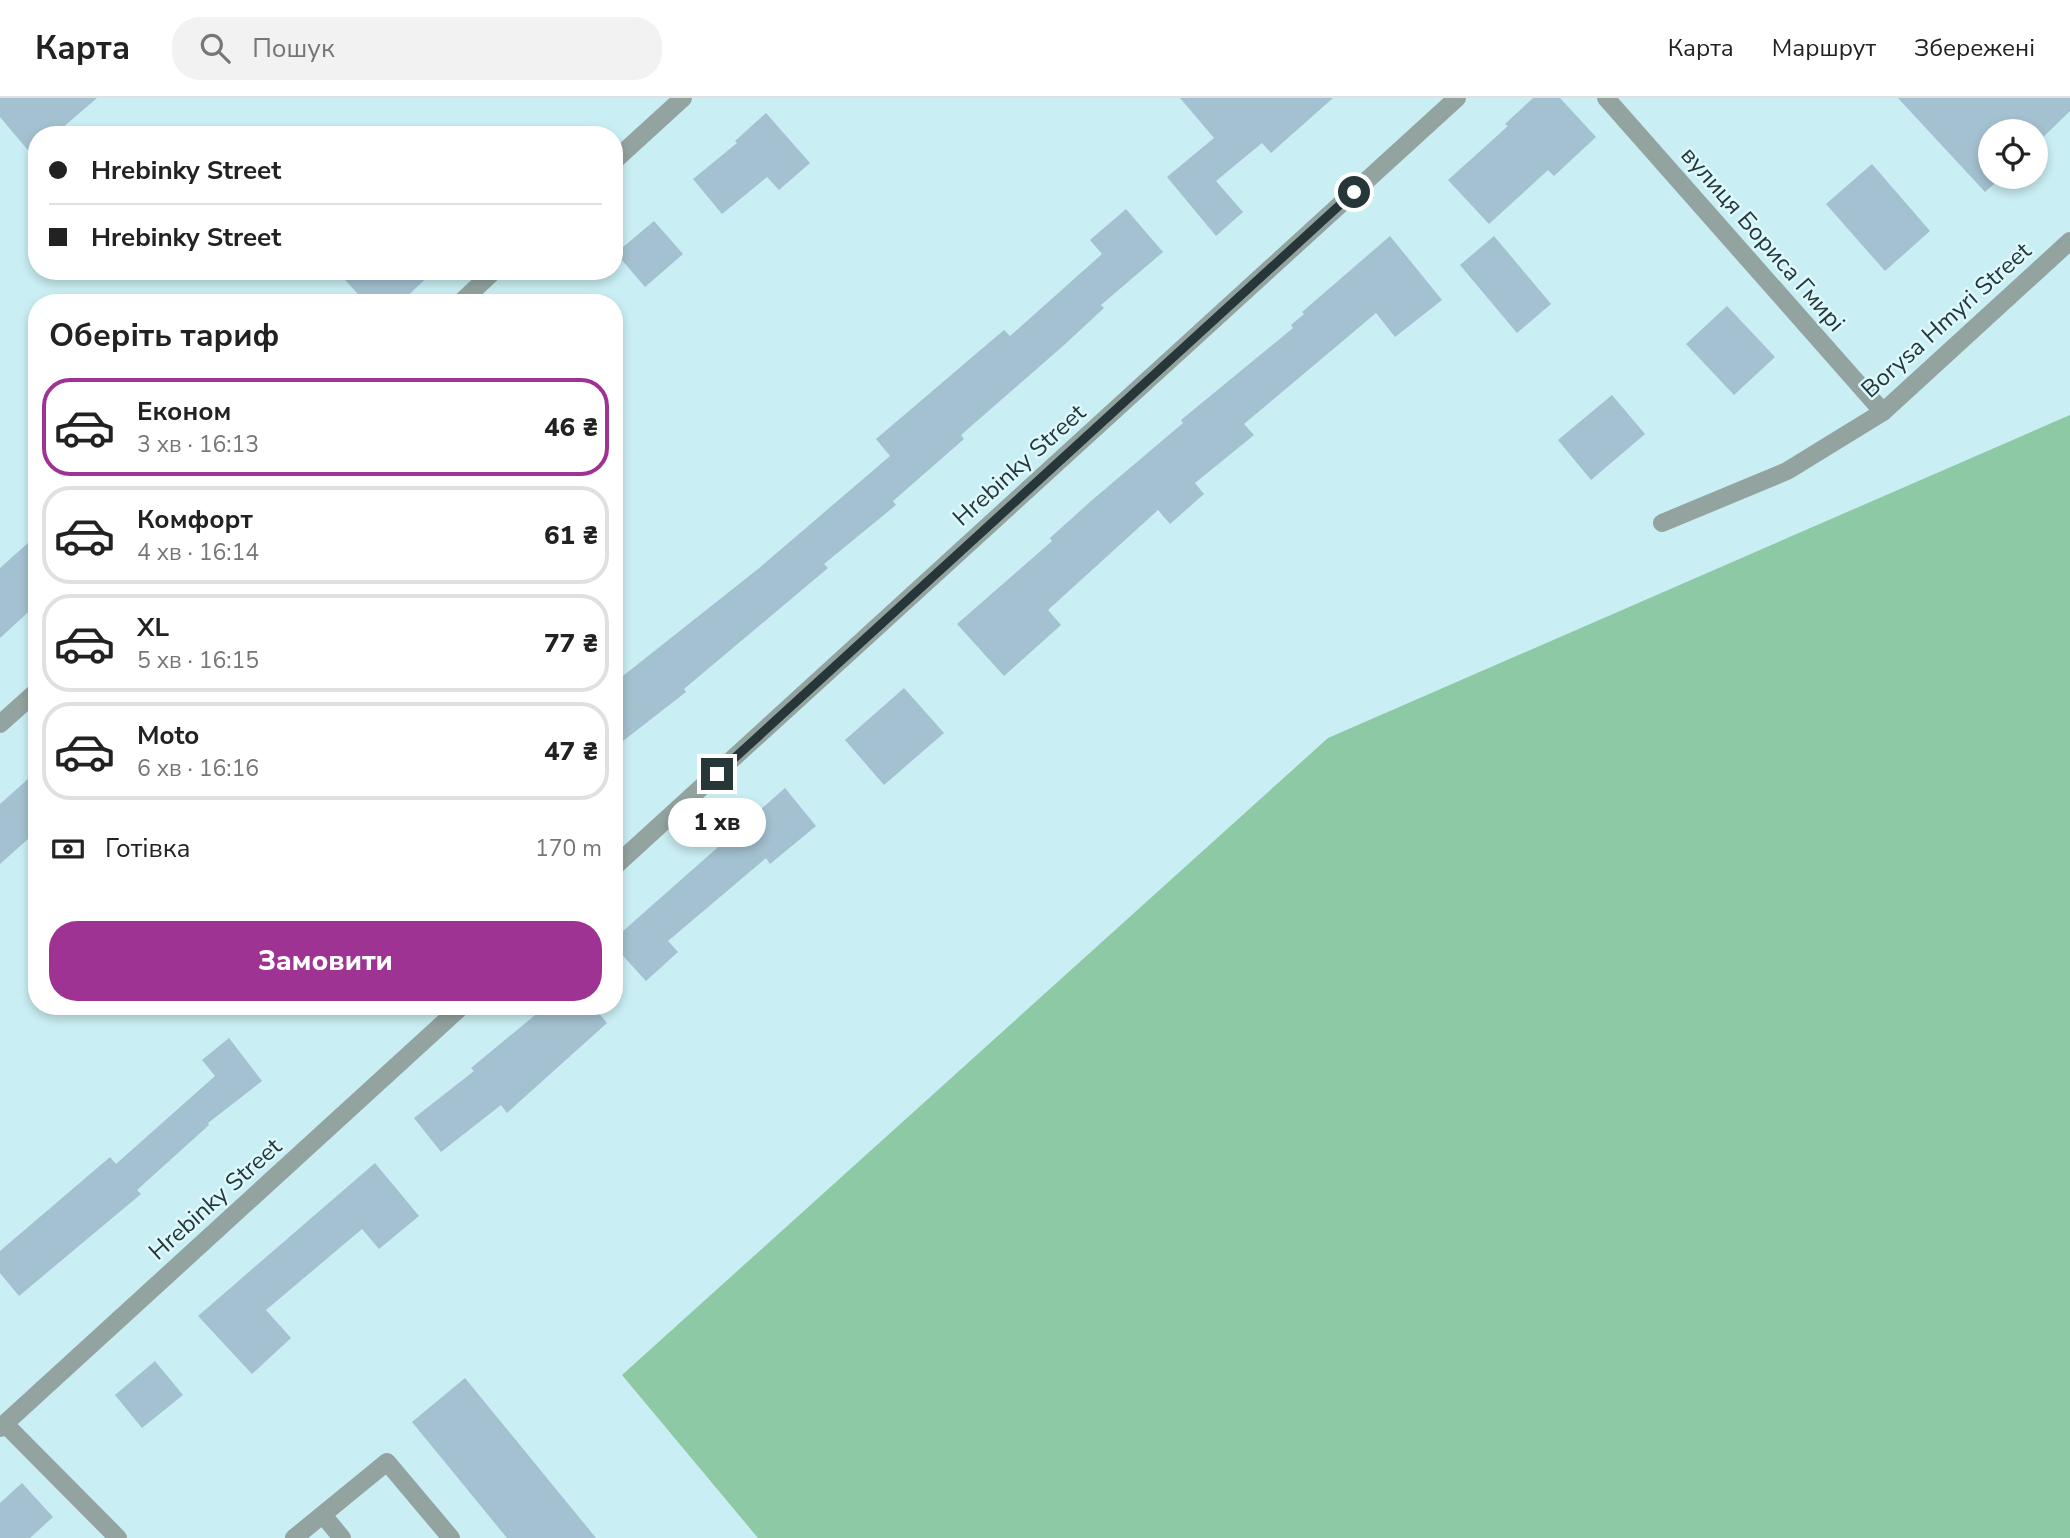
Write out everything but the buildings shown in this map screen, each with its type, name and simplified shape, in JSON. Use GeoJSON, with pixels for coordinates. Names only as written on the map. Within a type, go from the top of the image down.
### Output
{"type":"FeatureCollection","features":[{"type":"Feature","properties":{"kind":"street"},"geometry":{"type":"LineString","coordinates":[[623,153],[683,98]]}},
{"type":"Feature","properties":{"kind":"street","name":"Hrebinky Street"},"geometry":{"type":"LineString","coordinates":[[623,859],[1457,98]]}},
{"type":"Feature","properties":{"kind":"street","name":"вулиця Бориса Гмирі"},"geometry":{"type":"LineString","coordinates":[[1606,98],[1883,412]]}},
{"type":"Feature","properties":{"kind":"street","name":"Borysa Hmyri Street"},"geometry":{"type":"LineString","coordinates":[[1662,523],[1787,471],[1883,412],[2070,241]]}},
{"type":"Feature","properties":{"kind":"street"},"geometry":{"type":"LineString","coordinates":[[470,294],[484,280]]}},
{"type":"Feature","properties":{"kind":"street"},"geometry":{"type":"LineString","coordinates":[[0,724],[28,699]]}},
{"type":"Feature","properties":{"kind":"street","name":"Hrebinky Street"},"geometry":{"type":"LineString","coordinates":[[2,1426],[452,1015]]}},
{"type":"Feature","properties":{"kind":"street"},"geometry":{"type":"LineString","coordinates":[[2,1426],[118,1538]]}},
{"type":"Feature","properties":{"kind":"street"},"geometry":{"type":"LineString","coordinates":[[294,1538],[387,1462],[451,1538]]}},
{"type":"Feature","properties":{"kind":"street"},"geometry":{"type":"LineString","coordinates":[[323,1515],[341,1538]]}},
{"type":"Feature","properties":{"kind":"green space"},"geometry":{"type":"Polygon","coordinates":[[[2070,415],[2070,1538],[758,1538],[622,1375],[1328,738],[2070,415]]]}},
{"type":"Feature","properties":{"kind":"route"},"geometry":{"type":"LineString","coordinates":[[717,774],[1354,192]]}}]}
